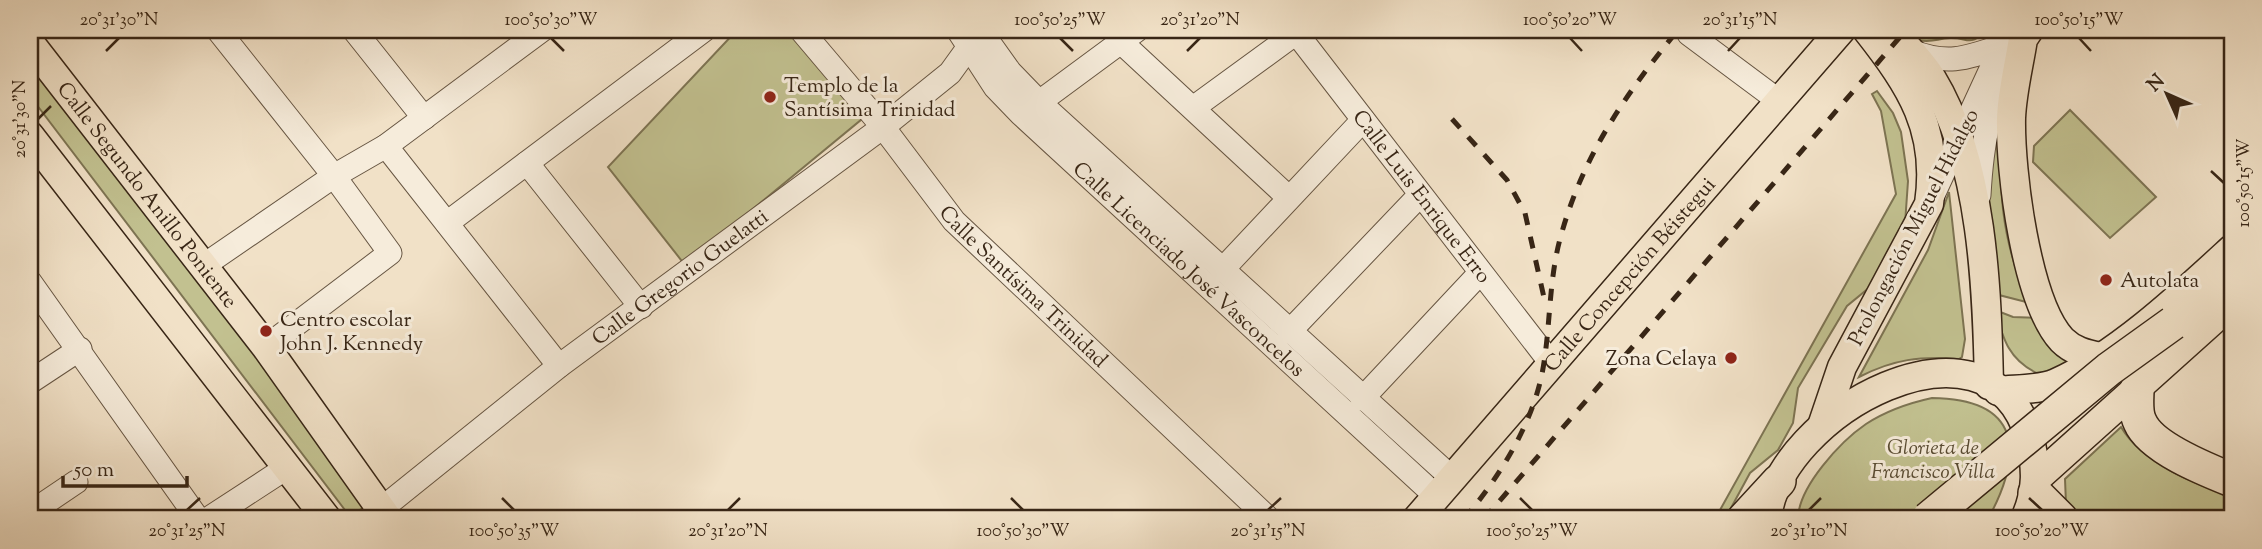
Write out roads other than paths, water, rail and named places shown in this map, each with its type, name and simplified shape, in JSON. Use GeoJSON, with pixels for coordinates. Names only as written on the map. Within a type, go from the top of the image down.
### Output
{"type":"FeatureCollection","features":[{"type":"Feature","properties":{"kind":"highway"},"geometry":{"type":"LineString","coordinates":[[1928,519],[2109,369],[2232,279]]}},
{"type":"Feature","properties":{"kind":"highway"},"geometry":{"type":"LineString","coordinates":[[2137,389],[2137,410],[2144,430],[2193,463],[2232,480]]}},
{"type":"Feature","properties":{"kind":"highway"},"geometry":{"type":"LineString","coordinates":[[1744,519],[1779,481]]}},
{"type":"Feature","properties":{"kind":"highway"},"geometry":{"type":"LineString","coordinates":[[2032,497],[2061,519]]}},
{"type":"Feature","properties":{"kind":"main road"},"geometry":{"type":"LineString","coordinates":[[1877,32],[1911,51],[1931,78],[1960,137],[1978,230]]}},
{"type":"Feature","properties":{"kind":"main road"},"geometry":{"type":"LineString","coordinates":[[1877,32],[1923,116],[1933,179],[1929,204]]}},
{"type":"Feature","properties":{"kind":"main road","name":"Calle Concepción Béistegui"},"geometry":{"type":"LineString","coordinates":[[1417,519],[1837,34]]}},
{"type":"Feature","properties":{"kind":"main road"},"geometry":{"type":"LineString","coordinates":[[2015,36],[2011,115],[2014,191],[2021,228],[2043,304],[2055,332],[2073,348],[2100,357]]}},
{"type":"Feature","properties":{"kind":"main road","name":"Calle Segundo Anillo Poniente"},"geometry":{"type":"LineString","coordinates":[[30,43],[266,347],[379,516]]}},
{"type":"Feature","properties":{"kind":"main road"},"geometry":{"type":"LineString","coordinates":[[30,136],[327,519]]}},
{"type":"Feature","properties":{"kind":"main road","name":"Prolongación Miguel Hidalgo"},"geometry":{"type":"LineString","coordinates":[[1822,426],[1842,367],[1929,204]]}},
{"type":"Feature","properties":{"kind":"main road","name":"Prolongación Miguel Hidalgo"},"geometry":{"type":"LineString","coordinates":[[1978,230],[1987,300],[1993,388]]}},
{"type":"Feature","properties":{"kind":"main road"},"geometry":{"type":"LineString","coordinates":[[1767,519],[1779,481],[1792,458],[1822,426],[1853,402],[1885,385],[1922,374],[1952,374],[1993,388],[2054,384],[2100,357],[2188,289],[2232,249]]}},
{"type":"Feature","properties":{"kind":"main road"},"geometry":{"type":"LineString","coordinates":[[2032,497],[2137,389],[2232,303]]}},
{"type":"Feature","properties":{"kind":"main road"},"geometry":{"type":"LineString","coordinates":[[1993,388],[2017,411],[2026,429],[2032,497]]}},
{"type":"Feature","properties":{"kind":"street"},"geometry":{"type":"LineString","coordinates":[[218,30],[334,176],[390,253],[266,347]]}},
{"type":"Feature","properties":{"kind":"street"},"geometry":{"type":"LineString","coordinates":[[203,266],[334,176],[386,146],[542,30]]}},
{"type":"Feature","properties":{"kind":"street"},"geometry":{"type":"LineString","coordinates":[[447,223],[704,30]]}},
{"type":"Feature","properties":{"kind":"street","name":"Calle Santísima Trinidad"},"geometry":{"type":"LineString","coordinates":[[801,30],[883,127],[954,221],[1269,519]]}},
{"type":"Feature","properties":{"kind":"street","name":"Calle Licenciado José Vasconcelos"},"geometry":{"type":"LineString","coordinates":[[958,30],[969,51],[995,87],[1030,108],[1223,270],[1362,399],[1445,488]]}},
{"type":"Feature","properties":{"kind":"street","name":"Calle Gregorio Guelatti"},"geometry":{"type":"LineString","coordinates":[[379,516],[559,366],[883,127],[950,73],[969,51],[981,30]]}},
{"type":"Feature","properties":{"kind":"street","name":"Calle Licenciado José Vasconcelos"},"geometry":{"type":"LineString","coordinates":[[981,30],[1010,72],[1030,108],[1445,488]]}},
{"type":"Feature","properties":{"kind":"street"},"geometry":{"type":"LineString","coordinates":[[1194,108],[1295,32]]}},
{"type":"Feature","properties":{"kind":"street","name":"Calle Luis Enrique Erro"},"geometry":{"type":"LineString","coordinates":[[1295,32],[1419,196],[1551,363]]}},
{"type":"Feature","properties":{"kind":"street"},"geometry":{"type":"LineString","coordinates":[[1837,34],[1877,32]]}},
{"type":"Feature","properties":{"kind":"street"},"geometry":{"type":"LineString","coordinates":[[366,34],[424,118]]}},
{"type":"Feature","properties":{"kind":"street"},"geometry":{"type":"LineString","coordinates":[[1689,34],[1779,101]]}},
{"type":"Feature","properties":{"kind":"street"},"geometry":{"type":"LineString","coordinates":[[1030,108],[1129,36],[1194,108],[1288,197]]}},
{"type":"Feature","properties":{"kind":"street"},"geometry":{"type":"LineString","coordinates":[[1911,51],[1935,60],[1964,59],[2015,36]]}},
{"type":"Feature","properties":{"kind":"street","name":"Prolongación Miguel Hidalgo"},"geometry":{"type":"LineString","coordinates":[[1929,204],[1960,137],[2015,36]]}},
{"type":"Feature","properties":{"kind":"street","name":"Prolongación Miguel Hidalgo"},"geometry":{"type":"LineString","coordinates":[[1978,230],[1982,142],[2015,36]]}},
{"type":"Feature","properties":{"kind":"street"},"geometry":{"type":"LineString","coordinates":[[1223,270],[1288,197],[1363,120]]}},
{"type":"Feature","properties":{"kind":"street"},"geometry":{"type":"LineString","coordinates":[[386,146],[559,366]]}},
{"type":"Feature","properties":{"kind":"street"},"geometry":{"type":"LineString","coordinates":[[527,163],[641,307]]}},
{"type":"Feature","properties":{"kind":"street"},"geometry":{"type":"LineString","coordinates":[[1289,332],[1419,196]]}},
{"type":"Feature","properties":{"kind":"street"},"geometry":{"type":"LineString","coordinates":[[1362,399],[1480,274]]}},
{"type":"Feature","properties":{"kind":"street"},"geometry":{"type":"LineString","coordinates":[[30,282],[198,519]]}},
{"type":"Feature","properties":{"kind":"street"},"geometry":{"type":"LineString","coordinates":[[30,382],[80,349]]}},
{"type":"Feature","properties":{"kind":"street"},"geometry":{"type":"LineString","coordinates":[[208,519],[286,468]]}},
{"type":"Feature","properties":{"kind":"street"},"geometry":{"type":"LineString","coordinates":[[30,513],[76,482]]}},
{"type":"Feature","properties":{"kind":"railway"},"geometry":{"type":"LineString","coordinates":[[1464,519],[1501,470],[1521,433],[1537,394],[1545,357],[1557,249],[1582,176],[1609,125],[1641,77],[1678,30]]}},
{"type":"Feature","properties":{"kind":"railway"},"geometry":{"type":"LineString","coordinates":[[1484,519],[1906,30]]}},
{"type":"Feature","properties":{"kind":"railway"},"geometry":{"type":"LineString","coordinates":[[1452,119],[1507,180],[1525,213],[1545,302]]}},
{"type":"Feature","properties":{"kind":"place","name":"Templo de la Santísima Trinidad"},"geometry":{"type":"Point","coordinates":[770,97]}},
{"type":"Feature","properties":{"kind":"place","name":"Autolata"},"geometry":{"type":"Point","coordinates":[2106,280]}},
{"type":"Feature","properties":{"kind":"place","name":"Centro escolar John J. Kennedy"},"geometry":{"type":"Point","coordinates":[266,331]}},
{"type":"Feature","properties":{"kind":"place","name":"Zona Celaya"},"geometry":{"type":"Point","coordinates":[1731,358]}},
{"type":"Feature","properties":{"kind":"park label","name":"Glorieta de Francisco Villa"},"geometry":{"type":"Point","coordinates":[1933,459]}}]}
